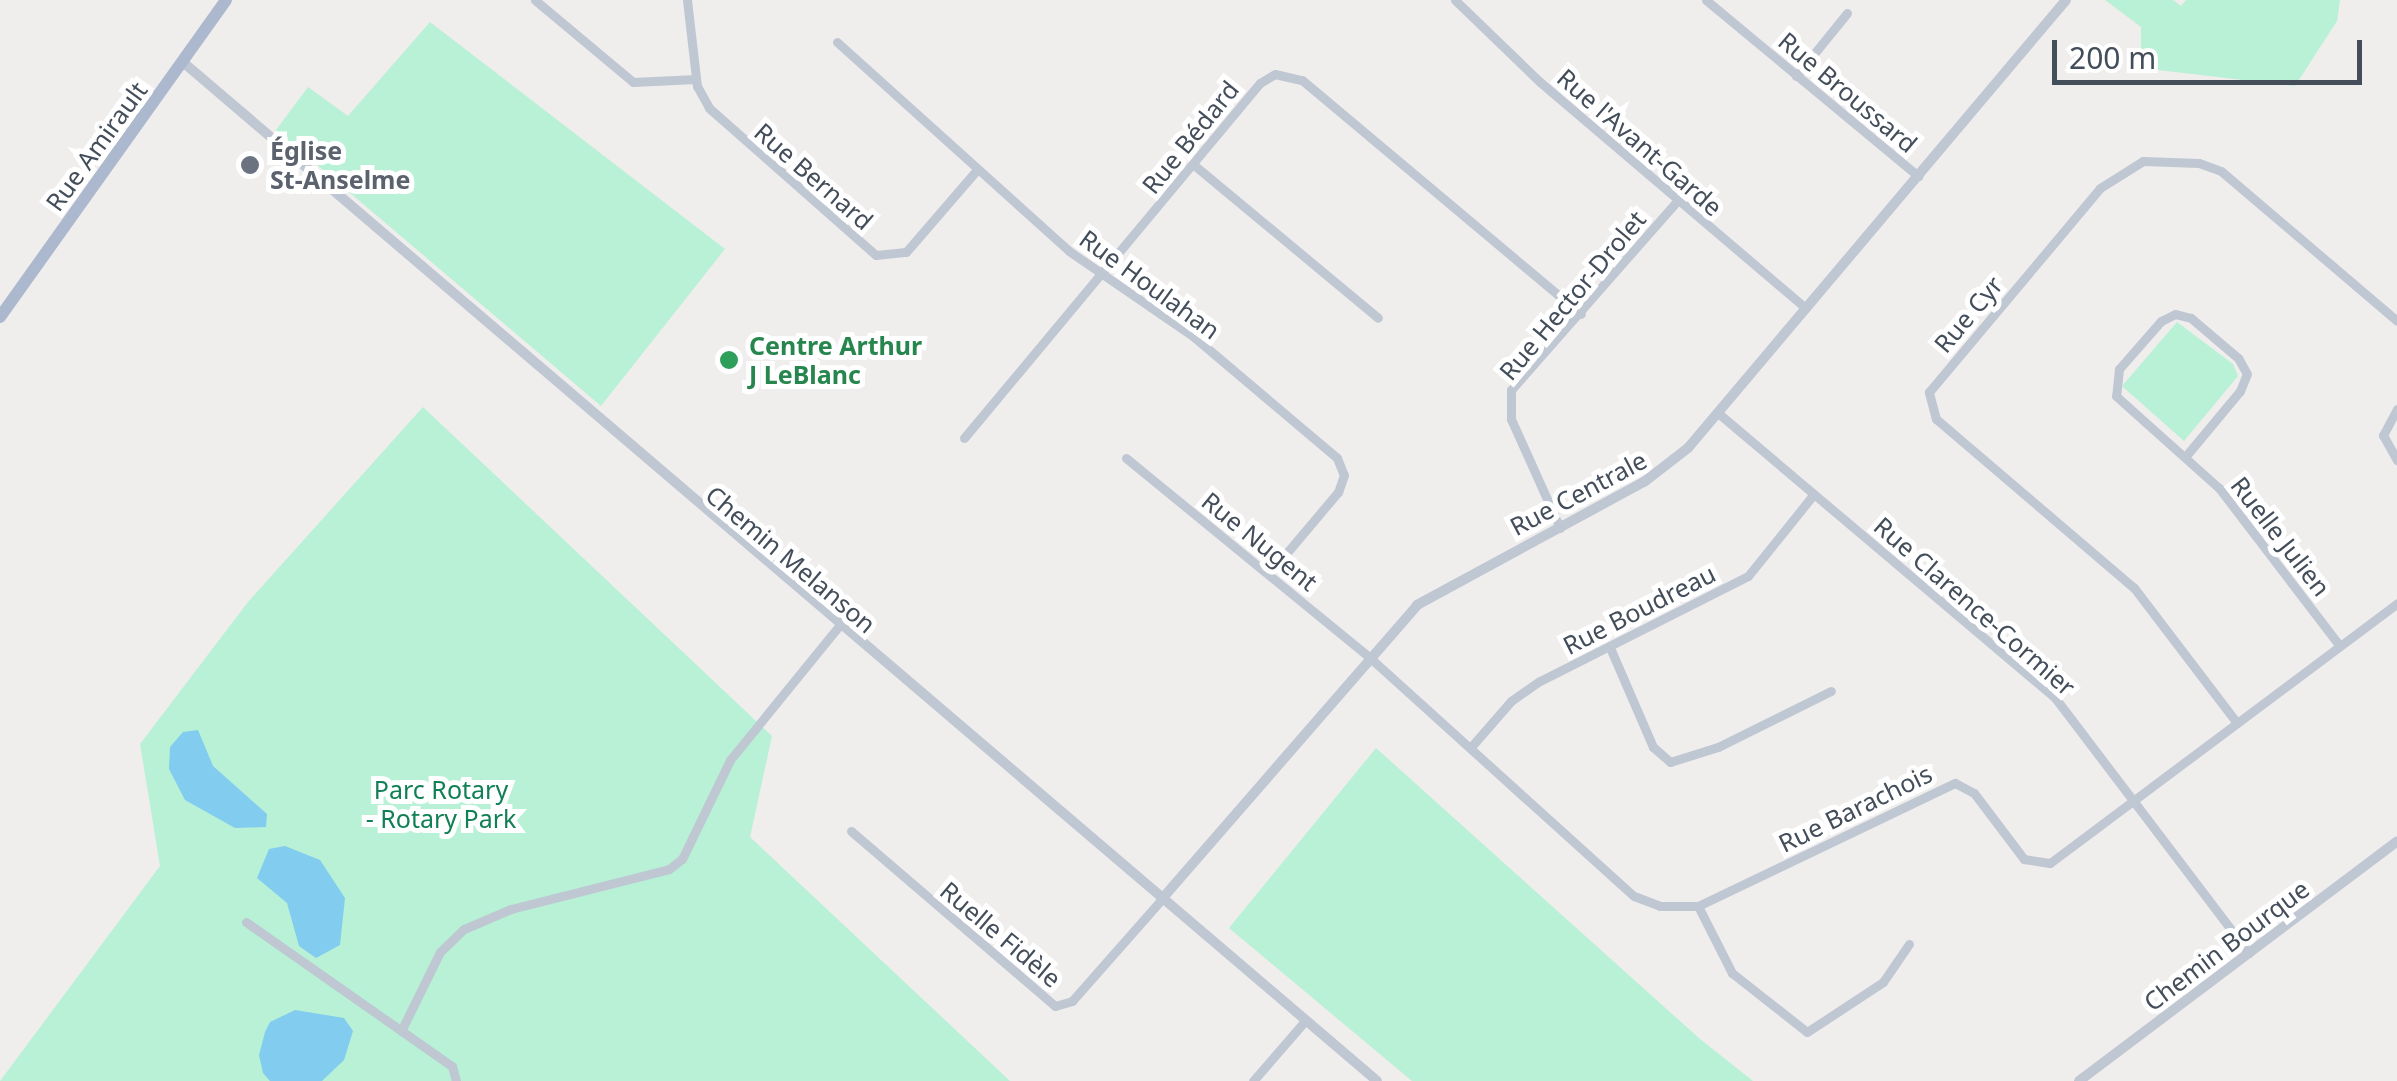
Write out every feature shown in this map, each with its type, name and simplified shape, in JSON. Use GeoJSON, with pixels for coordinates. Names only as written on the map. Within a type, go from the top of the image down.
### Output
{"type":"FeatureCollection","features":[{"type":"Feature","properties":{"kind":"main road","name":"Rue Amirault"},"geometry":{"type":"LineString","coordinates":[[0,318],[226,0]]}},
{"type":"Feature","properties":{"kind":"street"},"geometry":{"type":"LineString","coordinates":[[535,0],[632,82],[696,79]]}},
{"type":"Feature","properties":{"kind":"street","name":"Rue Bernard"},"geometry":{"type":"LineString","coordinates":[[687,0],[696,79],[727,128],[876,255],[906,252],[975,172]]}},
{"type":"Feature","properties":{"kind":"street","name":"Rue l'Avant-Garde"},"geometry":{"type":"LineString","coordinates":[[1455,0],[1677,201],[1806,308]]}},
{"type":"Feature","properties":{"kind":"street","name":"Rue Broussard"},"geometry":{"type":"LineString","coordinates":[[1706,0],[1918,176]]}},
{"type":"Feature","properties":{"kind":"street","name":"Rue Centrale"},"geometry":{"type":"LineString","coordinates":[[1161,900],[1368,656],[1417,605],[1461,576],[1560,528],[1668,468],[2064,1]]}},
{"type":"Feature","properties":{"kind":"street"},"geometry":{"type":"LineString","coordinates":[[1796,76],[1847,13]]}},
{"type":"Feature","properties":{"kind":"street","name":"Rue Houlahan"},"geometry":{"type":"LineString","coordinates":[[837,42],[975,172],[1101,276],[1194,337],[1343,468],[1338,492],[1268,574]]}},
{"type":"Feature","properties":{"kind":"street","name":"Chemin Melanson"},"geometry":{"type":"LineString","coordinates":[[184,62],[839,626],[1377,1081]]}},
{"type":"Feature","properties":{"kind":"street","name":"Rue Bédard"},"geometry":{"type":"LineString","coordinates":[[964,438],[1260,83],[1288,72],[1581,314]]}},
{"type":"Feature","properties":{"kind":"street","name":"Rue Cyr"},"geometry":{"type":"LineString","coordinates":[[2237,724],[2134,588],[1939,422],[1929,407],[1930,392],[2100,188],[2143,162],[2199,163],[2224,174],[2397,321]]}},
{"type":"Feature","properties":{"kind":"street"},"geometry":{"type":"LineString","coordinates":[[1194,165],[1378,318]]}},
{"type":"Feature","properties":{"kind":"street","name":"Rue Hector-Drolet"},"geometry":{"type":"LineString","coordinates":[[1560,528],[1511,419],[1511,390],[1677,201]]}},
{"type":"Feature","properties":{"kind":"street","name":"Ruelle Julien"},"geometry":{"type":"LineString","coordinates":[[2185,457],[2240,391],[2247,374],[2238,358],[2191,318],[2175,314],[2161,321],[2120,369],[2114,388],[2121,403],[2234,505],[2340,646]]}},
{"type":"Feature","properties":{"kind":"street"},"geometry":{"type":"LineString","coordinates":[[2397,410],[2383,434],[2397,460]]}},
{"type":"Feature","properties":{"kind":"street","name":"Rue Clarence-Cormier"},"geometry":{"type":"LineString","coordinates":[[1718,413],[2056,699],[2249,953]]}},
{"type":"Feature","properties":{"kind":"street","name":"Rue Nugent"},"geometry":{"type":"LineString","coordinates":[[1126,458],[1368,656]]}},
{"type":"Feature","properties":{"kind":"street","name":"Rue Boudreau"},"geometry":{"type":"LineString","coordinates":[[1470,748],[1511,702],[1540,681],[1611,650],[1748,576],[1814,494]]}},
{"type":"Feature","properties":{"kind":"street","name":"Rue Barachois"},"geometry":{"type":"LineString","coordinates":[[1698,906],[1950,784],[1972,790],[2024,859],[2041,866],[2397,602]]}},
{"type":"Feature","properties":{"kind":"street"},"geometry":{"type":"LineString","coordinates":[[402,1031],[440,952],[464,929],[522,906],[668,869],[682,859],[730,760],[839,626]]}},
{"type":"Feature","properties":{"kind":"street"},"geometry":{"type":"LineString","coordinates":[[1611,650],[1653,747],[1670,762],[1718,747],[1831,691]]}},
{"type":"Feature","properties":{"kind":"street"},"geometry":{"type":"LineString","coordinates":[[1368,656],[1634,896],[1660,906],[1698,906],[1732,973],[1807,1032],[1883,982],[1909,944]]}},
{"type":"Feature","properties":{"kind":"street","name":"Ruelle Fidèle"},"geometry":{"type":"LineString","coordinates":[[850,831],[1055,1006],[1072,1001],[1161,900]]}},
{"type":"Feature","properties":{"kind":"street","name":"Chemin Bourque"},"geometry":{"type":"LineString","coordinates":[[2079,1081],[2397,842]]}},
{"type":"Feature","properties":{"kind":"street"},"geometry":{"type":"LineString","coordinates":[[246,922],[452,1066],[456,1081]]}},
{"type":"Feature","properties":{"kind":"street"},"geometry":{"type":"LineString","coordinates":[[1253,1081],[1305,1021]]}},
{"type":"Feature","properties":{"kind":"green space"},"geometry":{"type":"Polygon","coordinates":[[[2105,0],[2173,0],[2181,6],[2186,0],[2340,0],[2337,21],[2295,86],[2141,68],[2141,27],[2105,0]]]}},
{"type":"Feature","properties":{"kind":"green space"},"geometry":{"type":"Polygon","coordinates":[[[430,22],[725,249],[601,406],[276,130],[308,87],[348,116],[430,22]]]}},
{"type":"Feature","properties":{"kind":"green space"},"geometry":{"type":"Polygon","coordinates":[[[2177,322],[2233,364],[2238,376],[2184,441],[2122,386],[2177,322]]]}},
{"type":"Feature","properties":{"kind":"green space","name":"Parc Rotary - Rotary Park"},"geometry":{"type":"Polygon","coordinates":[[[423,407],[772,736],[750,837],[1010,1081],[0,1081],[160,866],[140,744],[248,602],[423,407]]]}},
{"type":"Feature","properties":{"kind":"green space"},"geometry":{"type":"Polygon","coordinates":[[[1376,748],[1700,1039],[1753,1081],[1412,1081],[1229,928],[1376,748]]]}},
{"type":"Feature","properties":{"kind":"water"},"geometry":{"type":"Polygon","coordinates":[[[198,730],[213,766],[267,814],[266,827],[235,828],[185,800],[169,769],[170,747],[183,732],[198,730]]]}},
{"type":"Feature","properties":{"kind":"water"},"geometry":{"type":"Polygon","coordinates":[[[285,846],[320,860],[345,898],[340,945],[316,958],[299,946],[287,903],[257,878],[269,849],[285,846]]]}},
{"type":"Feature","properties":{"kind":"water"},"geometry":{"type":"Polygon","coordinates":[[[295,1010],[344,1018],[353,1031],[344,1060],[322,1081],[270,1081],[263,1073],[259,1055],[270,1022],[295,1010]]]}},
{"type":"Feature","properties":{"kind":"place","name":"Église St-Anselme"},"geometry":{"type":"Point","coordinates":[250,165]}},
{"type":"Feature","properties":{"kind":"place","name":"Centre Arthur J LeBlanc"},"geometry":{"type":"Point","coordinates":[729,360]}}]}
